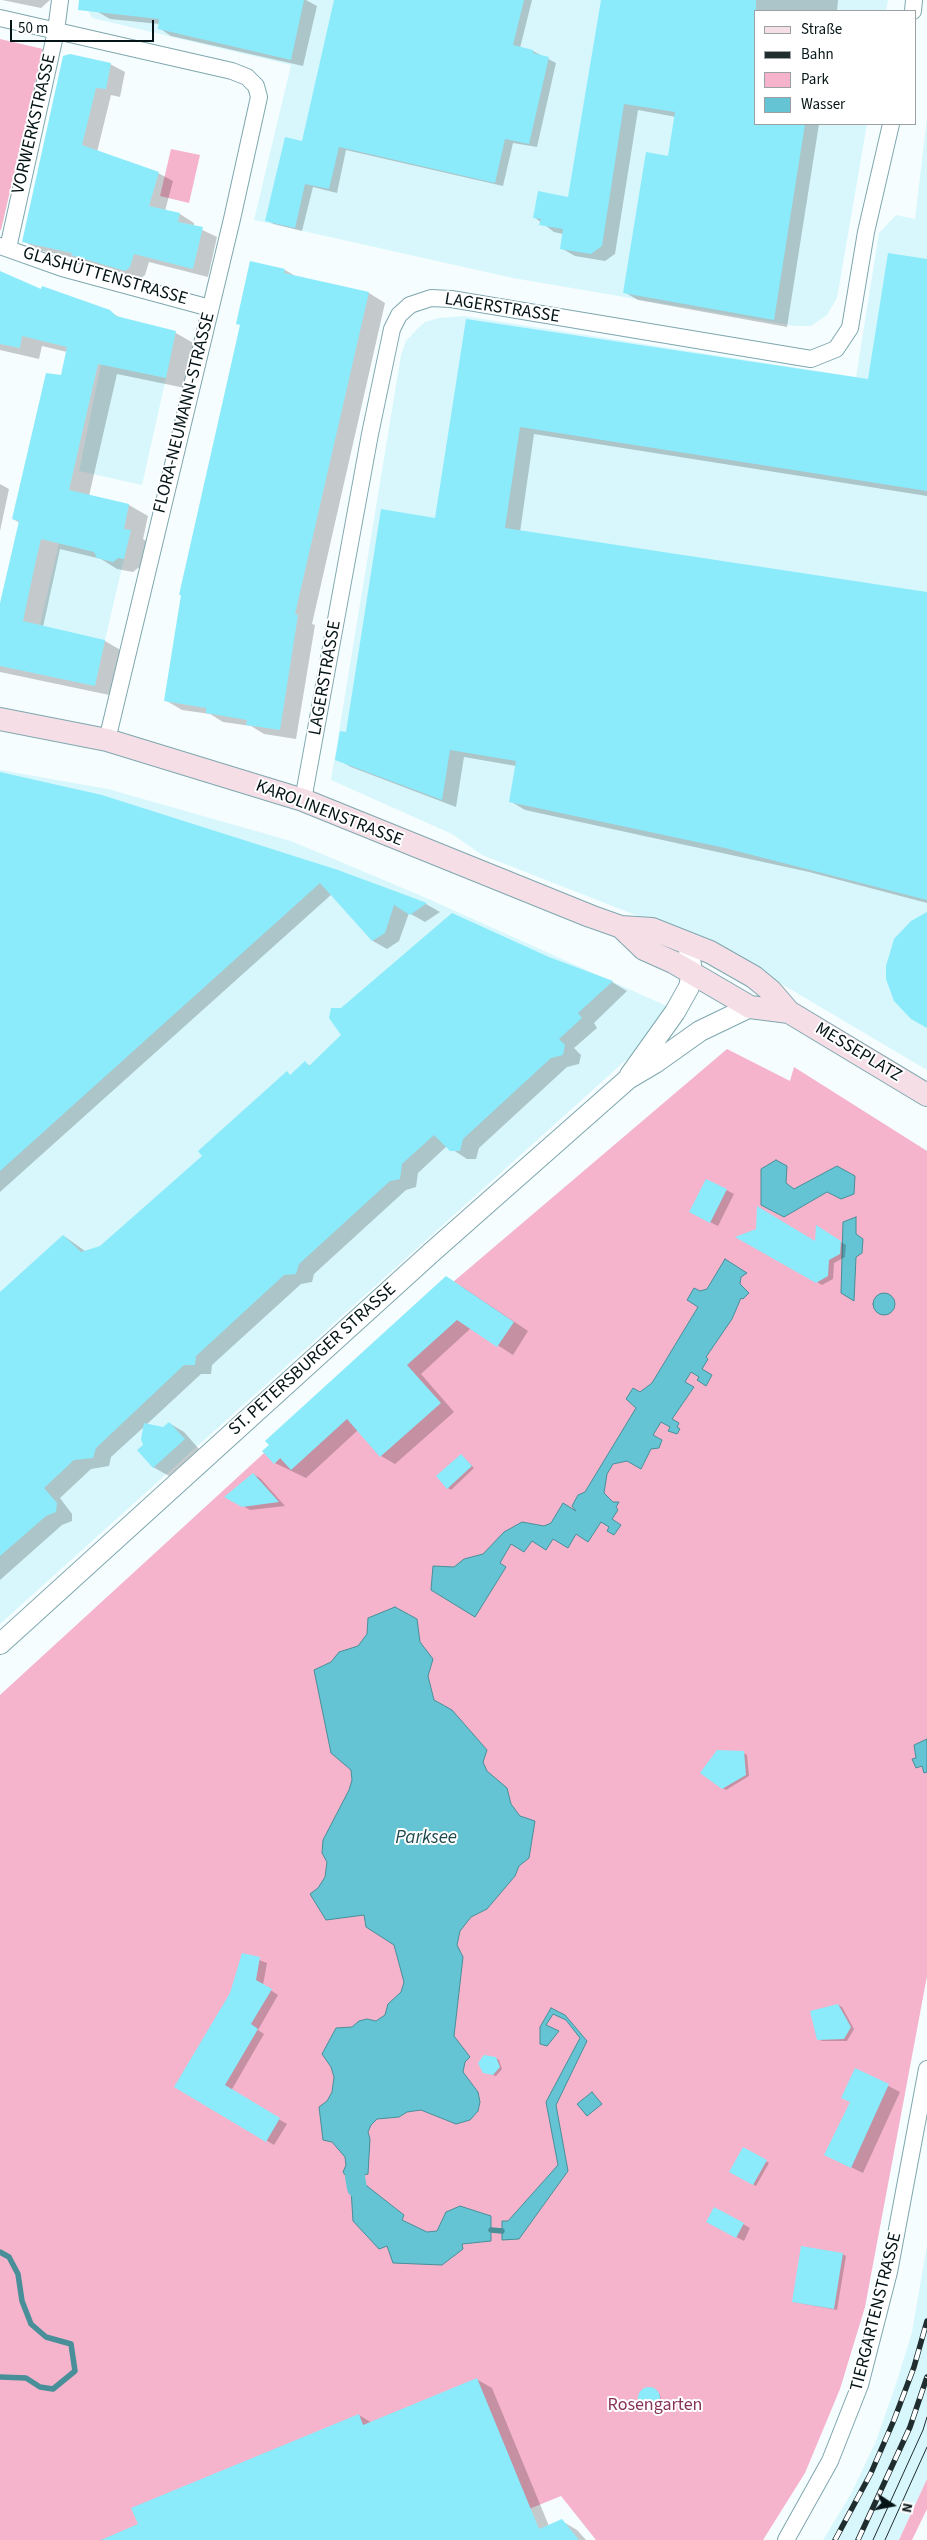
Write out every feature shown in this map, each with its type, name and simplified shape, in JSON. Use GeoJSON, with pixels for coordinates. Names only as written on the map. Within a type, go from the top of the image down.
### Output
{"type":"FeatureCollection","features":[{"type":"Feature","properties":{"kind":"main road","name":"KAROLINENSTRASSE"},"geometry":{"type":"LineString","coordinates":[[0,719],[106,740],[303,800],[494,879],[621,928],[652,929],[729,962]]}},
{"type":"Feature","properties":{"kind":"main road","name":"KAROLINENSTRASSE"},"geometry":{"type":"LineString","coordinates":[[621,928],[644,949],[715,986]]}},
{"type":"Feature","properties":{"kind":"main road","name":"MESSEPLATZ"},"geometry":{"type":"LineString","coordinates":[[729,962],[771,991],[790,1012],[927,1095]]}},
{"type":"Feature","properties":{"kind":"main road","name":"MESSEPLATZ"},"geometry":{"type":"LineString","coordinates":[[715,986],[750,1007],[790,1012]]}},
{"type":"Feature","properties":{"kind":"street","name":"VORWERKSTRASSE"},"geometry":{"type":"LineString","coordinates":[[4,247],[56,31],[60,0]]}},
{"type":"Feature","properties":{"kind":"street"},"geometry":{"type":"LineString","coordinates":[[0,18],[56,31]]}},
{"type":"Feature","properties":{"kind":"street","name":"FLORA-NEUMANN-STRASSE"},"geometry":{"type":"LineString","coordinates":[[56,31],[232,71],[247,77],[256,86],[259,97],[106,740]]}},
{"type":"Feature","properties":{"kind":"street","name":"LAGERSTRASSE"},"geometry":{"type":"LineString","coordinates":[[303,800],[370,434],[392,329],[399,315],[410,304],[431,298],[451,299],[811,359],[836,349],[850,328],[866,232],[891,125]]}},
{"type":"Feature","properties":{"kind":"street","name":"GLASHÜTTENSTRASSE"},"geometry":{"type":"LineString","coordinates":[[4,247],[62,268],[210,308]]}},
{"type":"Feature","properties":{"kind":"street","name":"ST. PETERSBURGER STRASSE"},"geometry":{"type":"LineString","coordinates":[[628,1079],[684,997],[692,973],[688,943]]}},
{"type":"Feature","properties":{"kind":"street","name":"ST. PETERSBURGER STRASSE"},"geometry":{"type":"LineString","coordinates":[[0,1644],[432,1252],[628,1079],[709,1026],[750,1007]]}},
{"type":"Feature","properties":{"kind":"street","name":"TIERGARTENSTRASSE"},"geometry":{"type":"LineString","coordinates":[[786,2540],[830,2461],[860,2385],[889,2272],[927,2069]]}},
{"type":"Feature","properties":{"kind":"shaded area"},"geometry":{"type":"Polygon","coordinates":[[[82,0],[888,0],[886,10],[754,10],[754,125],[867,125],[837,298],[827,315],[811,326],[794,326],[513,278],[254,220],[291,65],[92,18],[82,0]]]}},
{"type":"Feature","properties":{"kind":"shaded area"},"geometry":{"type":"Polygon","coordinates":[[[927,118],[927,1070],[741,960],[702,941],[482,855],[452,834],[331,780],[401,355],[406,341],[425,322],[439,318],[464,316],[856,377],[879,233],[896,215],[915,219],[927,118]]]}},
{"type":"Feature","properties":{"kind":"shaded area"},"geometry":{"type":"Polygon","coordinates":[[[101,364],[166,378],[142,485],[79,471],[101,364]]]}},
{"type":"Feature","properties":{"kind":"shaded area"},"geometry":{"type":"Polygon","coordinates":[[[59,543],[96,552],[99,558],[113,562],[116,557],[124,559],[105,640],[40,625],[59,543]]]}},
{"type":"Feature","properties":{"kind":"shaded area"},"geometry":{"type":"Polygon","coordinates":[[[0,770],[108,789],[291,841],[424,897],[669,1007],[636,1051],[0,1624],[0,770]]]}},
{"type":"Feature","properties":{"kind":"shaded area"},"geometry":{"type":"Polygon","coordinates":[[[927,2245],[927,2479],[899,2540],[823,2540],[852,2492],[876,2441],[912,2332],[927,2245]]]}},
{"type":"Feature","properties":{"kind":"green space"},"geometry":{"type":"Polygon","coordinates":[[[0,39],[43,49],[1,230],[0,230],[0,39]]]}},
{"type":"Feature","properties":{"kind":"green space"},"geometry":{"type":"Polygon","coordinates":[[[171,149],[200,155],[189,203],[160,196],[171,149]]]}},
{"type":"Feature","properties":{"kind":"green space","name":"Rosengarten"},"geometry":{"type":"Polygon","coordinates":[[[727,1049],[790,1081],[794,1067],[927,1151],[927,1976],[865,2307],[840,2389],[805,2473],[763,2540],[596,2540],[561,2496],[453,2540],[0,2540],[0,1695],[419,1311],[727,1049]]]}},
{"type":"Feature","properties":{"kind":"green space"},"geometry":{"type":"Polygon","coordinates":[[[927,2479],[927,2509],[912,2540],[899,2540],[927,2479]]]}},
{"type":"Feature","properties":{"kind":"water"},"geometry":{"type":"Polygon","coordinates":[[[776,1160],[787,1166],[786,1183],[794,1189],[837,1166],[855,1176],[854,1194],[841,1199],[827,1192],[784,1217],[761,1205],[761,1169],[776,1160]]]}},
{"type":"Feature","properties":{"kind":"water"},"geometry":{"type":"Polygon","coordinates":[[[856,1217],[856,1234],[863,1239],[862,1253],[856,1257],[854,1301],[841,1293],[843,1222],[856,1217]]]}},
{"type":"Feature","properties":{"kind":"water"},"geometry":{"type":"Polygon","coordinates":[[[725,1259],[747,1273],[741,1277],[740,1284],[749,1293],[743,1299],[741,1298],[732,1319],[706,1357],[708,1359],[702,1369],[712,1375],[706,1386],[697,1380],[699,1377],[691,1372],[685,1382],[694,1387],[672,1419],[679,1423],[677,1427],[680,1429],[677,1434],[668,1431],[670,1427],[661,1422],[653,1435],[662,1440],[659,1448],[651,1449],[641,1469],[627,1461],[613,1464],[607,1474],[604,1493],[613,1502],[619,1502],[616,1507],[618,1510],[612,1519],[621,1525],[614,1535],[607,1531],[609,1527],[601,1522],[588,1542],[576,1534],[568,1548],[553,1539],[546,1550],[532,1541],[524,1552],[511,1544],[500,1563],[506,1567],[475,1617],[431,1590],[433,1566],[454,1567],[464,1559],[483,1554],[504,1532],[522,1522],[544,1526],[551,1523],[563,1503],[576,1511],[572,1506],[578,1495],[585,1492],[636,1408],[626,1399],[633,1388],[640,1392],[652,1383],[698,1307],[687,1300],[694,1288],[700,1291],[707,1289],[725,1259]]]}},
{"type":"Feature","properties":{"kind":"water"},"geometry":{"type":"Polygon","coordinates":[[[880,1293],[888,1293],[895,1300],[895,1308],[888,1315],[880,1315],[873,1308],[873,1300],[880,1293]]]}},
{"type":"Feature","properties":{"kind":"water","name":"Parksee"},"geometry":{"type":"Polygon","coordinates":[[[395,1607],[417,1619],[420,1642],[433,1659],[428,1676],[434,1700],[452,1710],[487,1750],[483,1762],[487,1771],[507,1788],[511,1804],[520,1816],[535,1821],[529,1858],[519,1866],[515,1876],[487,1909],[471,1917],[460,1931],[457,1945],[463,1957],[454,2036],[470,2057],[465,2062],[463,2072],[478,2092],[480,2102],[478,2111],[470,2120],[456,2124],[421,2110],[407,2112],[399,2117],[377,2119],[371,2125],[368,2132],[370,2139],[368,2174],[348,2179],[343,2172],[346,2165],[345,2157],[332,2142],[323,2140],[319,2107],[327,2101],[332,2092],[334,2077],[331,2067],[322,2054],[336,2028],[352,2027],[359,2021],[367,2019],[376,2021],[385,2015],[388,2004],[401,1992],[404,1982],[394,1945],[366,1927],[364,1915],[326,1920],[310,1894],[318,1888],[325,1877],[327,1862],[322,1853],[323,1840],[349,1790],[352,1780],[351,1770],[331,1753],[314,1670],[331,1662],[339,1652],[358,1646],[367,1634],[368,1618],[395,1607]]]}},
{"type":"Feature","properties":{"kind":"water"},"geometry":{"type":"Polygon","coordinates":[[[927,1739],[927,1772],[924,1773],[922,1766],[916,1768],[912,1759],[916,1758],[914,1745],[927,1739]]]}},
{"type":"Feature","properties":{"kind":"water"},"geometry":{"type":"Polygon","coordinates":[[[551,2008],[565,2015],[587,2041],[556,2105],[568,2171],[519,2239],[502,2240],[502,2221],[508,2221],[558,2165],[546,2102],[580,2038],[566,2020],[553,2014],[546,2025],[559,2031],[547,2046],[540,2044],[540,2027],[551,2008]]]}},
{"type":"Feature","properties":{"kind":"water"},"geometry":{"type":"Polygon","coordinates":[[[592,2092],[602,2104],[587,2116],[577,2104],[592,2092]]]}},
{"type":"Feature","properties":{"kind":"water"},"geometry":{"type":"Polygon","coordinates":[[[367,2186],[404,2215],[402,2220],[427,2232],[437,2231],[446,2212],[460,2206],[491,2216],[491,2241],[462,2244],[463,2249],[442,2265],[393,2263],[387,2246],[379,2249],[353,2221],[351,2189],[367,2186]]]}},
{"type":"Feature","properties":{"kind":"building"},"geometry":{"type":"Polygon","coordinates":[[[79,0],[304,0],[291,60],[158,29],[159,19],[78,10],[79,0]]]}},
{"type":"Feature","properties":{"kind":"building"},"geometry":{"type":"Polygon","coordinates":[[[334,0],[524,0],[513,45],[533,50],[533,53],[549,57],[529,144],[505,139],[495,183],[339,147],[329,189],[305,184],[295,228],[265,221],[285,137],[302,141],[334,0]]]}},
{"type":"Feature","properties":{"kind":"building"},"geometry":{"type":"Polygon","coordinates":[[[601,0],[756,0],[756,10],[754,10],[754,125],[805,125],[774,320],[623,293],[646,152],[668,156],[675,112],[624,104],[602,246],[591,254],[560,249],[563,229],[539,225],[541,219],[533,218],[538,191],[568,197],[601,0]]]}},
{"type":"Feature","properties":{"kind":"building"},"geometry":{"type":"Polygon","coordinates":[[[70,54],[111,63],[106,89],[96,88],[82,145],[159,172],[149,206],[180,213],[178,222],[203,227],[193,269],[134,254],[130,267],[125,271],[71,255],[72,253],[22,242],[63,56],[70,54]]]}},
{"type":"Feature","properties":{"kind":"building"},"geometry":{"type":"Polygon","coordinates":[[[888,253],[927,259],[927,491],[520,427],[505,528],[927,592],[927,900],[725,848],[509,802],[516,761],[450,750],[442,800],[335,760],[340,731],[346,732],[381,509],[435,518],[466,319],[868,379],[888,253]]]}},
{"type":"Feature","properties":{"kind":"building"},"geometry":{"type":"Polygon","coordinates":[[[250,261],[285,269],[284,273],[369,292],[295,614],[298,615],[280,730],[246,725],[247,720],[206,713],[206,708],[164,701],[181,595],[179,595],[240,325],[236,324],[250,261]]]}},
{"type":"Feature","properties":{"kind":"building"},"geometry":{"type":"Polygon","coordinates":[[[0,271],[41,289],[42,286],[110,310],[116,316],[176,331],[166,378],[98,364],[69,490],[129,504],[124,529],[131,530],[124,559],[118,558],[113,562],[97,558],[94,552],[41,539],[36,560],[23,621],[105,640],[95,686],[0,666],[0,603],[19,521],[12,519],[46,373],[61,375],[67,347],[22,336],[20,348],[0,344],[0,271]]]}},
{"type":"Feature","properties":{"kind":"building"},"geometry":{"type":"Polygon","coordinates":[[[0,772],[102,795],[338,870],[427,903],[410,915],[394,905],[385,933],[372,941],[320,883],[0,1171],[0,772]]]}},
{"type":"Feature","properties":{"kind":"building"},"geometry":{"type":"Polygon","coordinates":[[[927,912],[927,1028],[911,1019],[894,1001],[886,979],[886,966],[894,939],[911,921],[927,912]]]}},
{"type":"Feature","properties":{"kind":"building"},"geometry":{"type":"Polygon","coordinates":[[[452,913],[549,957],[613,981],[578,1013],[582,1018],[559,1039],[565,1045],[563,1055],[551,1058],[463,1139],[460,1151],[450,1151],[434,1135],[402,1164],[400,1179],[390,1181],[299,1264],[296,1274],[284,1275],[196,1356],[195,1365],[184,1365],[96,1448],[93,1458],[74,1460],[44,1488],[57,1503],[56,1512],[46,1516],[0,1556],[0,1292],[63,1235],[81,1252],[100,1246],[202,1156],[198,1151],[287,1071],[290,1075],[305,1061],[309,1066],[341,1035],[329,1018],[331,1008],[341,1008],[452,913]]]}},
{"type":"Feature","properties":{"kind":"building"},"geometry":{"type":"Polygon","coordinates":[[[706,1179],[727,1189],[710,1223],[689,1212],[706,1179]]]}},
{"type":"Feature","properties":{"kind":"building"},"geometry":{"type":"Polygon","coordinates":[[[757,1206],[815,1241],[816,1225],[841,1241],[840,1254],[829,1260],[828,1276],[816,1283],[735,1237],[756,1229],[757,1206]]]}},
{"type":"Feature","properties":{"kind":"building"},"geometry":{"type":"Polygon","coordinates":[[[446,1276],[514,1322],[497,1347],[457,1320],[407,1365],[441,1403],[380,1457],[347,1419],[291,1470],[280,1458],[274,1464],[262,1451],[269,1445],[265,1441],[446,1276]]]}},
{"type":"Feature","properties":{"kind":"building"},"geometry":{"type":"Polygon","coordinates":[[[169,1422],[185,1439],[153,1468],[137,1450],[143,1445],[141,1439],[144,1423],[163,1427],[169,1422]]]}},
{"type":"Feature","properties":{"kind":"building"},"geometry":{"type":"Polygon","coordinates":[[[461,1454],[472,1466],[447,1489],[436,1476],[461,1454]]]}},
{"type":"Feature","properties":{"kind":"building"},"geometry":{"type":"Polygon","coordinates":[[[253,1473],[279,1502],[242,1507],[224,1497],[253,1473]]]}},
{"type":"Feature","properties":{"kind":"building"},"geometry":{"type":"Polygon","coordinates":[[[717,1750],[744,1751],[746,1775],[722,1789],[700,1773],[717,1750]]]}},
{"type":"Feature","properties":{"kind":"building"},"geometry":{"type":"Polygon","coordinates":[[[242,1953],[260,1957],[256,1980],[272,1989],[251,2024],[258,2029],[225,2085],[280,2118],[266,2142],[174,2087],[230,1993],[242,1953]]]}},
{"type":"Feature","properties":{"kind":"building"},"geometry":{"type":"Polygon","coordinates":[[[838,2004],[851,2027],[844,2039],[817,2040],[810,2011],[838,2004]]]}},
{"type":"Feature","properties":{"kind":"building"},"geometry":{"type":"Polygon","coordinates":[[[484,2055],[496,2057],[500,2067],[493,2075],[483,2073],[478,2063],[484,2055]]]}},
{"type":"Feature","properties":{"kind":"building"},"geometry":{"type":"Polygon","coordinates":[[[855,2068],[889,2084],[851,2168],[824,2155],[850,2102],[841,2098],[855,2068]]]}},
{"type":"Feature","properties":{"kind":"building"},"geometry":{"type":"Polygon","coordinates":[[[743,2147],[767,2160],[753,2185],[729,2172],[743,2147]]]}},
{"type":"Feature","properties":{"kind":"building"},"geometry":{"type":"Polygon","coordinates":[[[714,2207],[744,2223],[736,2238],[706,2222],[714,2207]]]}},
{"type":"Feature","properties":{"kind":"building"},"geometry":{"type":"Polygon","coordinates":[[[801,2246],[843,2253],[834,2309],[792,2302],[801,2246]]]}},
{"type":"Feature","properties":{"kind":"building"},"geometry":{"type":"Polygon","coordinates":[[[477,2378],[539,2529],[562,2519],[579,2540],[101,2540],[138,2524],[131,2508],[359,2414],[363,2425],[477,2378]]]}},
{"type":"Feature","properties":{"kind":"building"},"geometry":{"type":"Polygon","coordinates":[[[649,2387],[657,2390],[660,2398],[657,2406],[649,2409],[641,2406],[638,2398],[641,2390],[649,2387]]]}},
{"type":"Feature","properties":{"kind":"waterway"},"geometry":{"type":"LineString","coordinates":[[355,2177],[357,2188]]}},
{"type":"Feature","properties":{"kind":"waterway"},"geometry":{"type":"LineString","coordinates":[[491,2230],[502,2231]]}},
{"type":"Feature","properties":{"kind":"waterway"},"geometry":{"type":"LineString","coordinates":[[0,2252],[9,2257],[18,2274],[22,2301],[31,2324],[46,2337],[71,2344],[75,2371],[53,2389],[40,2387],[26,2378],[0,2377]]}},
{"type":"Feature","properties":{"kind":"tram line"},"geometry":{"type":"LineString","coordinates":[[873,2540],[923,2430],[927,2417]]}},
{"type":"Feature","properties":{"kind":"tram line"},"geometry":{"type":"LineString","coordinates":[[885,2540],[927,2447]]}},
{"type":"Feature","properties":{"kind":"railway"},"geometry":{"type":"LineString","coordinates":[[835,2540],[871,2473],[894,2420],[914,2367],[927,2321]]}},
{"type":"Feature","properties":{"kind":"railway"},"geometry":{"type":"LineString","coordinates":[[858,2540],[910,2427],[927,2377]]}}]}
